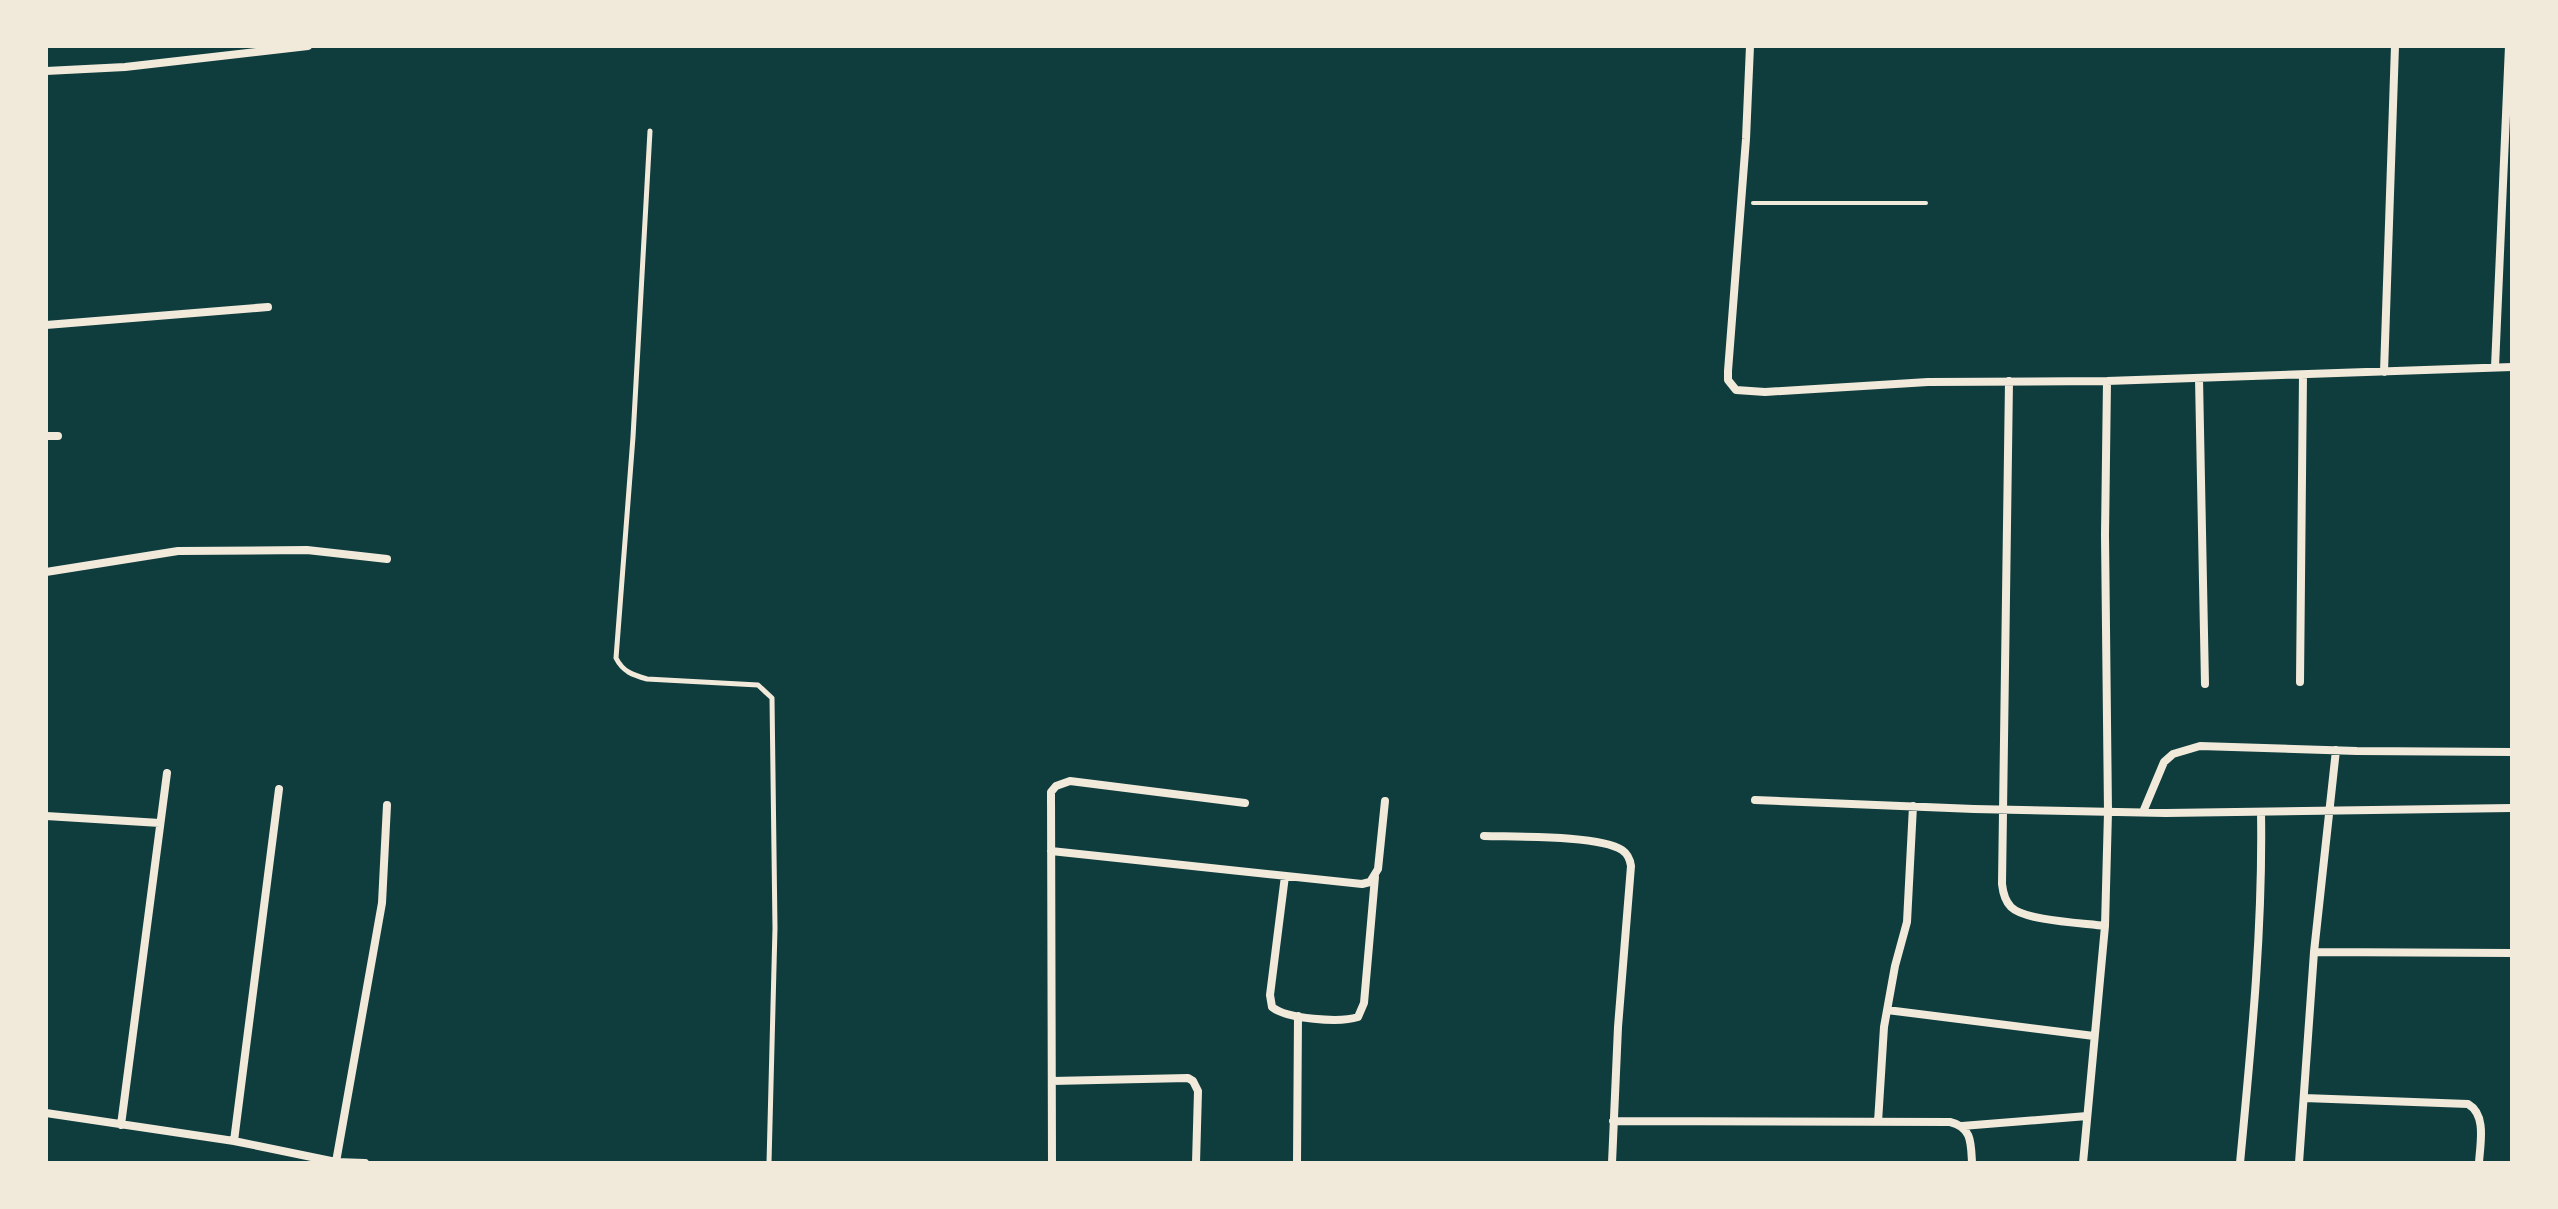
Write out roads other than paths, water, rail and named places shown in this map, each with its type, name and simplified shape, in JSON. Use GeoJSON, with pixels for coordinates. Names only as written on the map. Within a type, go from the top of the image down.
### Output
{"type":"FeatureCollection","features":[{"type":"Feature","properties":{"kind":"street"},"geometry":{"type":"LineString","coordinates":[[46,71],[125,67],[308,46]]}},
{"type":"Feature","properties":{"kind":"street"},"geometry":{"type":"LineString","coordinates":[[1750,46],[1728,371],[1728,380],[1736,390],[1765,392],[1928,382],[2107,381],[2512,367]]}},
{"type":"Feature","properties":{"kind":"street"},"geometry":{"type":"LineString","coordinates":[[2384,372],[2395,46]]}},
{"type":"Feature","properties":{"kind":"street"},"geometry":{"type":"LineString","coordinates":[[2495,367],[2509,46]]}},
{"type":"Feature","properties":{"kind":"street"},"geometry":{"type":"LineString","coordinates":[[46,325],[268,307]]}},
{"type":"Feature","properties":{"kind":"street"},"geometry":{"type":"LineString","coordinates":[[2300,682],[2303,375]]}},
{"type":"Feature","properties":{"kind":"street"},"geometry":{"type":"LineString","coordinates":[[2199,378],[2205,684]]}},
{"type":"Feature","properties":{"kind":"street"},"geometry":{"type":"LineString","coordinates":[[2009,381],[2002,884],[2010,906],[2031,916],[2105,926]]}},
{"type":"Feature","properties":{"kind":"street"},"geometry":{"type":"LineString","coordinates":[[2083,1163],[2105,926],[2108,812],[2107,381]]}},
{"type":"Feature","properties":{"kind":"street"},"geometry":{"type":"LineString","coordinates":[[46,436],[58,436]]}},
{"type":"Feature","properties":{"kind":"street"},"geometry":{"type":"LineString","coordinates":[[46,572],[178,551],[307,550],[387,559]]}},
{"type":"Feature","properties":{"kind":"street"},"geometry":{"type":"LineString","coordinates":[[2143,812],[2164,762],[2185,748],[2512,752]]}},
{"type":"Feature","properties":{"kind":"street"},"geometry":{"type":"LineString","coordinates":[[2299,1163],[2314,952],[2336,750]]}},
{"type":"Feature","properties":{"kind":"street"},"geometry":{"type":"LineString","coordinates":[[121,1125],[167,773]]}},
{"type":"Feature","properties":{"kind":"street"},"geometry":{"type":"LineString","coordinates":[[1052,1163],[1051,792],[1070,781],[1245,803]]}},
{"type":"Feature","properties":{"kind":"street"},"geometry":{"type":"LineString","coordinates":[[234,1141],[279,789]]}},
{"type":"Feature","properties":{"kind":"street"},"geometry":{"type":"LineString","coordinates":[[1755,800],[2108,812],[2512,808]]}},
{"type":"Feature","properties":{"kind":"street"},"geometry":{"type":"LineString","coordinates":[[1285,876],[1270,1000],[1278,1012],[1298,1016],[1358,1017],[1385,801]]}},
{"type":"Feature","properties":{"kind":"street"},"geometry":{"type":"LineString","coordinates":[[336,1162],[382,903],[387,805]]}},
{"type":"Feature","properties":{"kind":"street"},"geometry":{"type":"LineString","coordinates":[[1878,1122],[1887,1010],[1907,922],[1913,806]]}},
{"type":"Feature","properties":{"kind":"street"},"geometry":{"type":"LineString","coordinates":[[2240,1163],[2250,1063],[2262,857],[2261,812]]}},
{"type":"Feature","properties":{"kind":"street"},"geometry":{"type":"LineString","coordinates":[[46,816],[160,823]]}},
{"type":"Feature","properties":{"kind":"street"},"geometry":{"type":"LineString","coordinates":[[1484,836],[1602,842],[1623,850],[1629,857],[1631,866],[1618,1027],[1612,1163]]}},
{"type":"Feature","properties":{"kind":"street"},"geometry":{"type":"LineString","coordinates":[[1051,851],[1362,884],[1370,882],[1375,876]]}},
{"type":"Feature","properties":{"kind":"street"},"geometry":{"type":"LineString","coordinates":[[2314,952],[2512,953]]}},
{"type":"Feature","properties":{"kind":"street"},"geometry":{"type":"LineString","coordinates":[[1887,1010],[2094,1036]]}},
{"type":"Feature","properties":{"kind":"street"},"geometry":{"type":"LineString","coordinates":[[1297,1163],[1298,1016]]}},
{"type":"Feature","properties":{"kind":"street"},"geometry":{"type":"LineString","coordinates":[[1052,1081],[1188,1078],[1198,1091],[1196,1163]]}},
{"type":"Feature","properties":{"kind":"street"},"geometry":{"type":"LineString","coordinates":[[2304,1098],[2468,1104],[2480,1119],[2479,1163]]}},
{"type":"Feature","properties":{"kind":"street"},"geometry":{"type":"LineString","coordinates":[[46,1113],[234,1141],[336,1162],[365,1163]]}},
{"type":"Feature","properties":{"kind":"street"},"geometry":{"type":"LineString","coordinates":[[1613,1121],[1950,1122],[1962,1126],[2087,1116]]}},
{"type":"Feature","properties":{"kind":"street"},"geometry":{"type":"LineString","coordinates":[[1962,1126],[1969,1133],[1972,1163]]}},
{"type":"Feature","properties":{"kind":"lane"},"geometry":{"type":"LineString","coordinates":[[650,131],[633,437],[615,650],[621,668],[632,675],[647,679],[758,685],[772,698],[775,928],[769,1163]]}}]}
